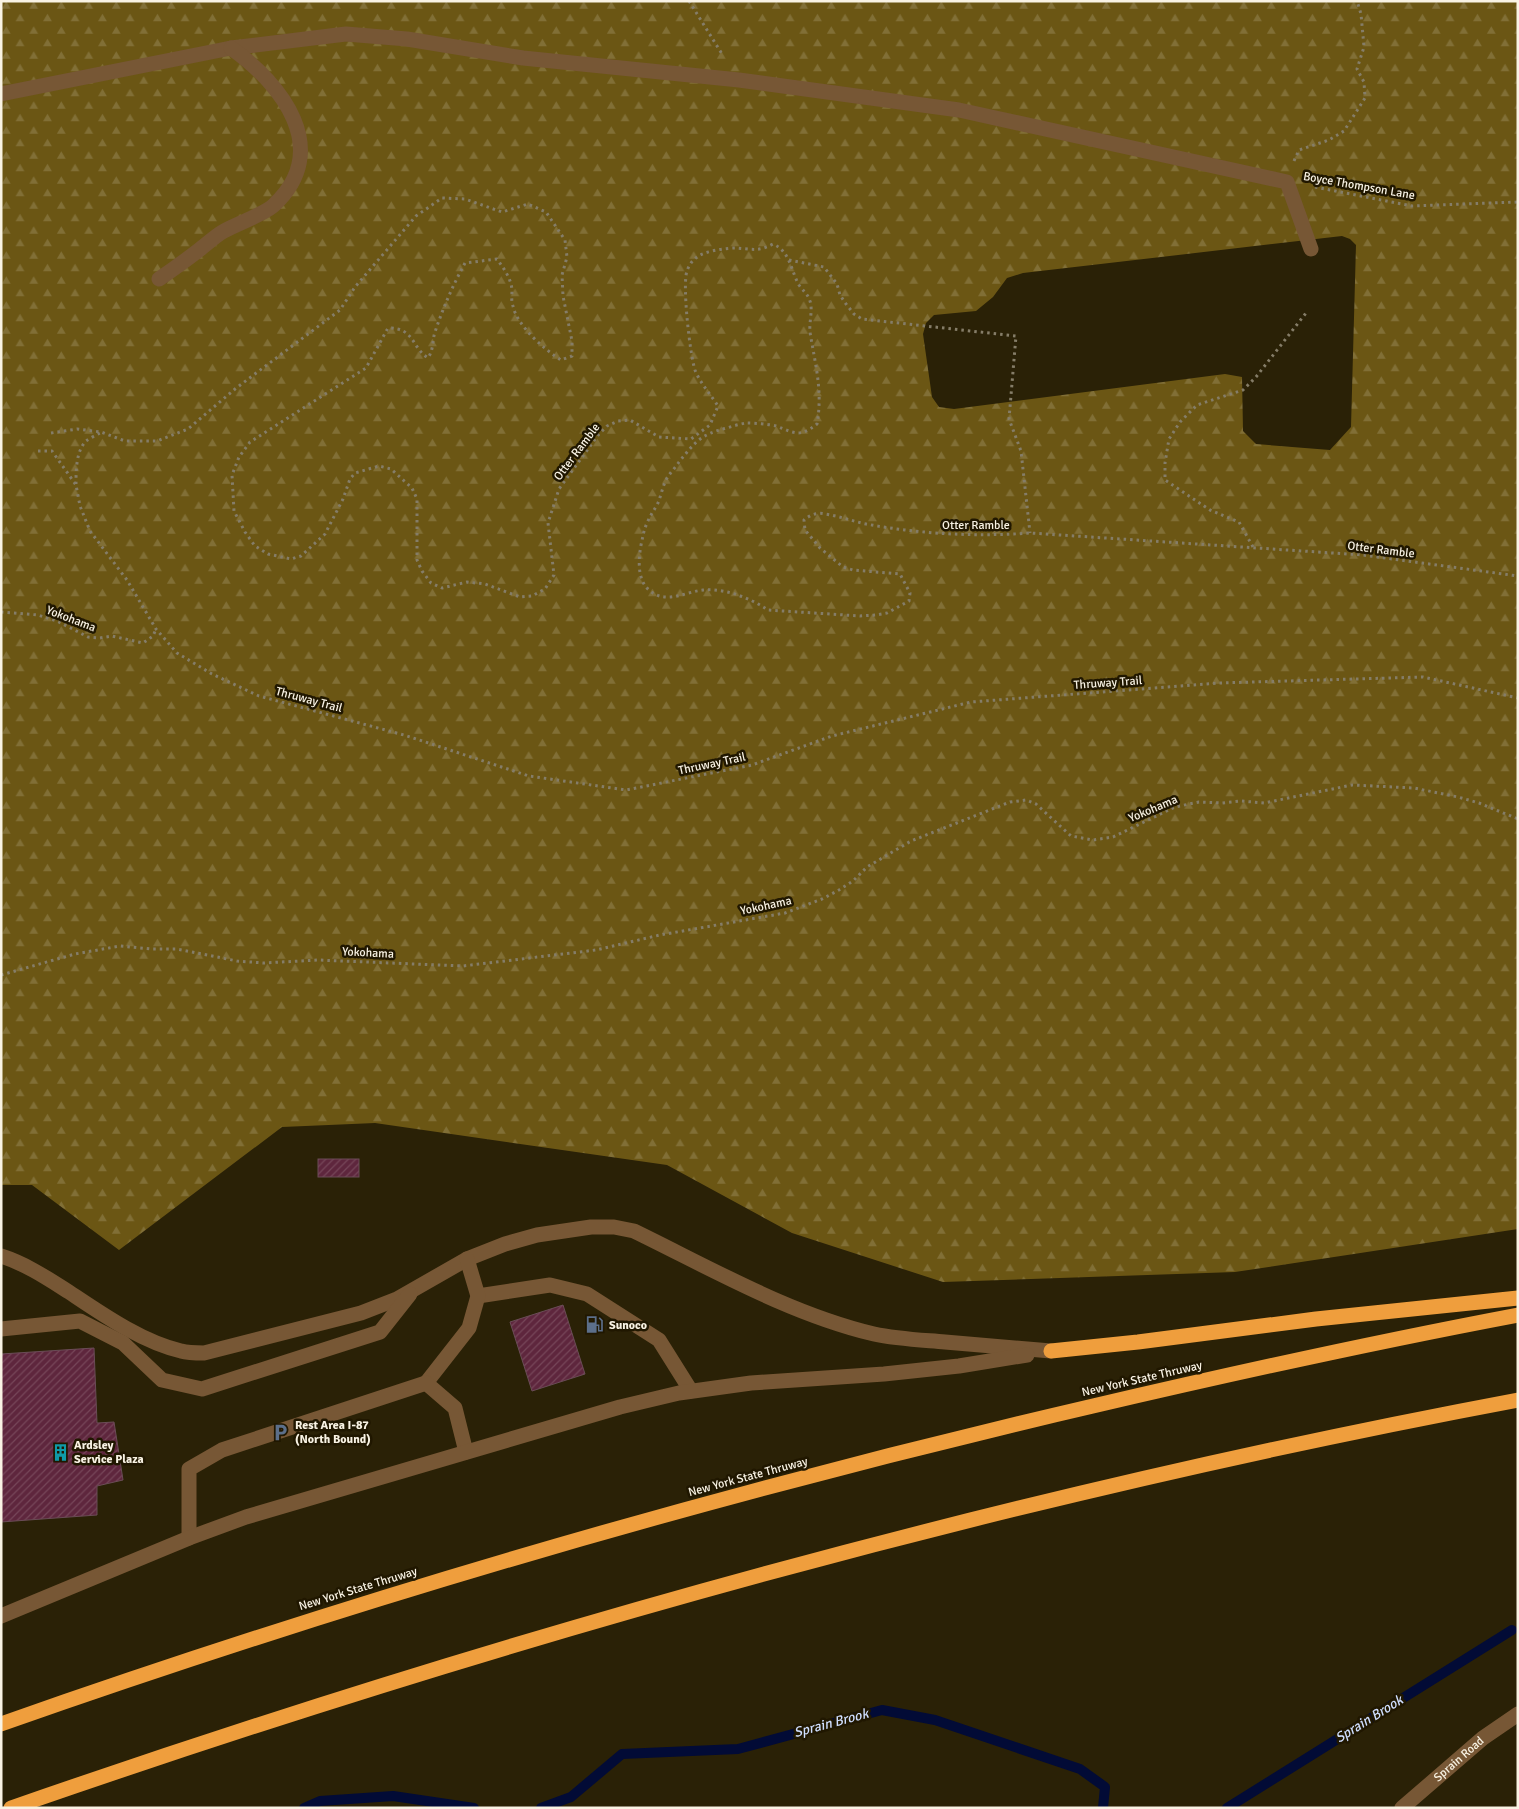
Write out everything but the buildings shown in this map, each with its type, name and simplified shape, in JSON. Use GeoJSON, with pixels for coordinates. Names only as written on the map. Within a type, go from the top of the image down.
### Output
{"type":"FeatureCollection","features":[{"type":"Feature","properties":{"kind":"highway"},"geometry":{"type":"LineString","coordinates":[[1051,1351],[1316,1319],[1518,1298]]}},
{"type":"Feature","properties":{"kind":"highway","name":"New York State Thruway"},"geometry":{"type":"LineString","coordinates":[[1,1724],[142,1675],[360,1604],[707,1503],[926,1446],[1154,1392],[1268,1366],[1518,1316]]}},
{"type":"Feature","properties":{"kind":"highway"},"geometry":{"type":"LineString","coordinates":[[12,1808],[222,1736],[426,1671],[629,1610],[763,1573],[1124,1482],[1351,1433],[1518,1400]]}},
{"type":"Feature","properties":{"kind":"street"},"geometry":{"type":"LineString","coordinates":[[1,94],[231,48],[346,34],[407,39],[523,58],[739,80],[959,110],[1287,182],[1311,249]]}},
{"type":"Feature","properties":{"kind":"street"},"geometry":{"type":"LineString","coordinates":[[159,279],[222,232],[274,206],[295,180],[302,155],[297,125],[280,93],[251,62],[231,48]]}},
{"type":"Feature","properties":{"kind":"street"},"geometry":{"type":"LineString","coordinates":[[1,1256],[34,1270],[127,1328],[154,1341],[181,1351],[204,1353],[361,1313],[397,1299],[468,1259],[505,1244],[537,1235],[567,1230],[614,1227],[634,1232],[795,1308],[875,1334],[914,1340],[1051,1351]]}},
{"type":"Feature","properties":{"kind":"street"},"geometry":{"type":"LineString","coordinates":[[189,1538],[189,1469],[222,1450],[426,1383],[469,1328],[478,1296],[468,1259]]}},
{"type":"Feature","properties":{"kind":"street"},"geometry":{"type":"LineString","coordinates":[[478,1296],[550,1285],[587,1294],[659,1340],[691,1391]]}},
{"type":"Feature","properties":{"kind":"street"},"geometry":{"type":"LineString","coordinates":[[1,1329],[80,1321],[123,1343],[162,1380],[202,1389],[380,1332],[414,1289]]}},
{"type":"Feature","properties":{"kind":"street"},"geometry":{"type":"LineString","coordinates":[[1,1616],[189,1538],[246,1517],[620,1407],[691,1391],[751,1383],[884,1374],[940,1368],[1051,1351]]}},
{"type":"Feature","properties":{"kind":"street"},"geometry":{"type":"LineString","coordinates":[[426,1383],[455,1408],[466,1452]]}},
{"type":"Feature","properties":{"kind":"street","name":"Sprain Road"},"geometry":{"type":"LineString","coordinates":[[1402,1808],[1483,1738],[1518,1714]]}},
{"type":"Feature","properties":{"kind":"path"},"geometry":{"type":"LineString","coordinates":[[689,1],[739,80]]}},
{"type":"Feature","properties":{"kind":"path"},"geometry":{"type":"LineString","coordinates":[[1287,182],[1294,172],[1294,160],[1299,150],[1328,140],[1344,131],[1365,98],[1364,82],[1357,69],[1364,46],[1361,14],[1357,1]]}},
{"type":"Feature","properties":{"kind":"path","name":"Boyce Thompson Lane"},"geometry":{"type":"LineString","coordinates":[[1287,182],[1412,206],[1518,202]]}},
{"type":"Feature","properties":{"kind":"path","name":"Otter Ramble"},"geometry":{"type":"LineString","coordinates":[[51,433],[77,429],[101,432],[125,441],[157,441],[188,430],[235,389],[340,310],[355,287],[416,216],[442,198],[465,199],[502,212],[528,204],[546,212],[565,240],[567,257],[562,275],[563,296],[572,340],[572,356],[561,360],[547,351],[518,320],[512,306],[512,288],[508,274],[497,259],[465,262],[447,298],[434,335],[433,351],[428,358],[421,354],[414,340],[407,332],[388,328],[366,368],[250,442],[239,457],[232,475],[234,511],[255,546],[268,554],[291,559],[301,556],[325,534],[343,499],[350,479],[355,473],[380,466],[391,469],[412,488],[417,499],[417,560],[431,583],[442,588],[467,582],[485,584],[520,597],[532,596],[545,589],[554,575],[548,523],[560,489],[599,434],[607,426],[618,420],[630,420],[659,437],[676,439],[691,439],[710,426],[718,406],[696,372],[691,352],[686,287],[686,273],[691,261],[705,253],[735,248],[750,251],[764,249],[773,244],[781,248],[789,260],[801,288],[811,302],[810,330],[817,367],[820,406],[817,424],[808,432],[800,434],[788,432],[775,426],[745,423],[710,432],[694,444],[666,479],[657,504],[649,517],[643,533],[640,548],[642,580],[648,589],[659,597],[672,598],[704,590],[728,593],[756,602],[768,610],[860,616],[886,613],[909,601],[910,593],[900,574],[852,570],[842,567],[820,548],[805,530],[804,520],[811,515],[824,513],[866,524],[942,534],[999,535],[1030,533],[1363,555],[1518,576]]}},
{"type":"Feature","properties":{"kind":"path"},"geometry":{"type":"LineString","coordinates":[[789,260],[824,267],[837,284],[840,295],[846,304],[854,314],[862,319],[1016,336],[1009,419],[1021,451],[1030,533]]}},
{"type":"Feature","properties":{"kind":"path"},"geometry":{"type":"LineString","coordinates":[[1253,548],[1239,522],[1210,510],[1165,480],[1165,463],[1169,439],[1180,422],[1197,405],[1243,390],[1256,377],[1306,313]]}},
{"type":"Feature","properties":{"kind":"path"},"geometry":{"type":"LineString","coordinates":[[76,485],[76,469],[79,456],[86,441],[101,432]]}},
{"type":"Feature","properties":{"kind":"path","name":"Thruway Trail"},"geometry":{"type":"LineString","coordinates":[[38,452],[52,451],[76,485],[80,506],[90,531],[128,580],[156,629],[177,653],[212,674],[259,696],[404,735],[529,776],[626,790],[752,765],[832,736],[971,702],[1219,683],[1423,677],[1518,698]]}},
{"type":"Feature","properties":{"kind":"path","name":"Yokohama"},"geometry":{"type":"LineString","coordinates":[[1,612],[38,615],[88,637],[112,636],[143,643],[153,636],[156,629]]}},
{"type":"Feature","properties":{"kind":"path","name":"Yokohama"},"geometry":{"type":"LineString","coordinates":[[1,975],[75,954],[120,946],[177,949],[238,961],[264,963],[318,960],[463,966],[596,950],[660,935],[785,913],[822,899],[839,890],[853,881],[868,867],[912,841],[1010,802],[1026,800],[1036,804],[1070,836],[1093,840],[1113,836],[1175,807],[1198,802],[1222,803],[1241,801],[1264,803],[1352,785],[1414,788],[1458,797],[1479,803],[1518,819]]}},
{"type":"Feature","properties":{"kind":"green space"},"geometry":{"type":"Polygon","coordinates":[[[1,1],[1518,1],[1518,1229],[1235,1272],[943,1282],[792,1233],[667,1165],[375,1123],[282,1127],[119,1250],[32,1185],[1,1185],[1,1]],[[1342,236],[1023,273],[1007,278],[993,297],[976,311],[934,315],[926,323],[923,334],[932,397],[939,407],[954,409],[1225,374],[1242,377],[1243,431],[1256,444],[1330,450],[1351,427],[1356,245],[1350,239],[1342,236]]]}},
{"type":"Feature","properties":{"kind":"waterway","name":"Sprain Brook"},"geometry":{"type":"LineString","coordinates":[[1227,1808],[1512,1630]]}},
{"type":"Feature","properties":{"kind":"waterway","name":"Sprain Brook"},"geometry":{"type":"LineString","coordinates":[[541,1808],[571,1797],[622,1754],[738,1749],[882,1710],[935,1720],[1080,1769],[1105,1787],[1103,1808]]}},
{"type":"Feature","properties":{"kind":"waterway","name":"Sprain Brook"},"geometry":{"type":"LineString","coordinates":[[304,1808],[320,1801],[393,1796],[474,1808]]}},
{"type":"Feature","properties":{"kind":"place","name":"Sunoco"},"geometry":{"type":"Point","coordinates":[595,1325]}},
{"type":"Feature","properties":{"kind":"place","name":"Rest Area I-87 (North Bound)"},"geometry":{"type":"Point","coordinates":[281,1432]}},
{"type":"Feature","properties":{"kind":"place","name":"Ardsley Service Plaza"},"geometry":{"type":"Point","coordinates":[60,1452]}}]}
